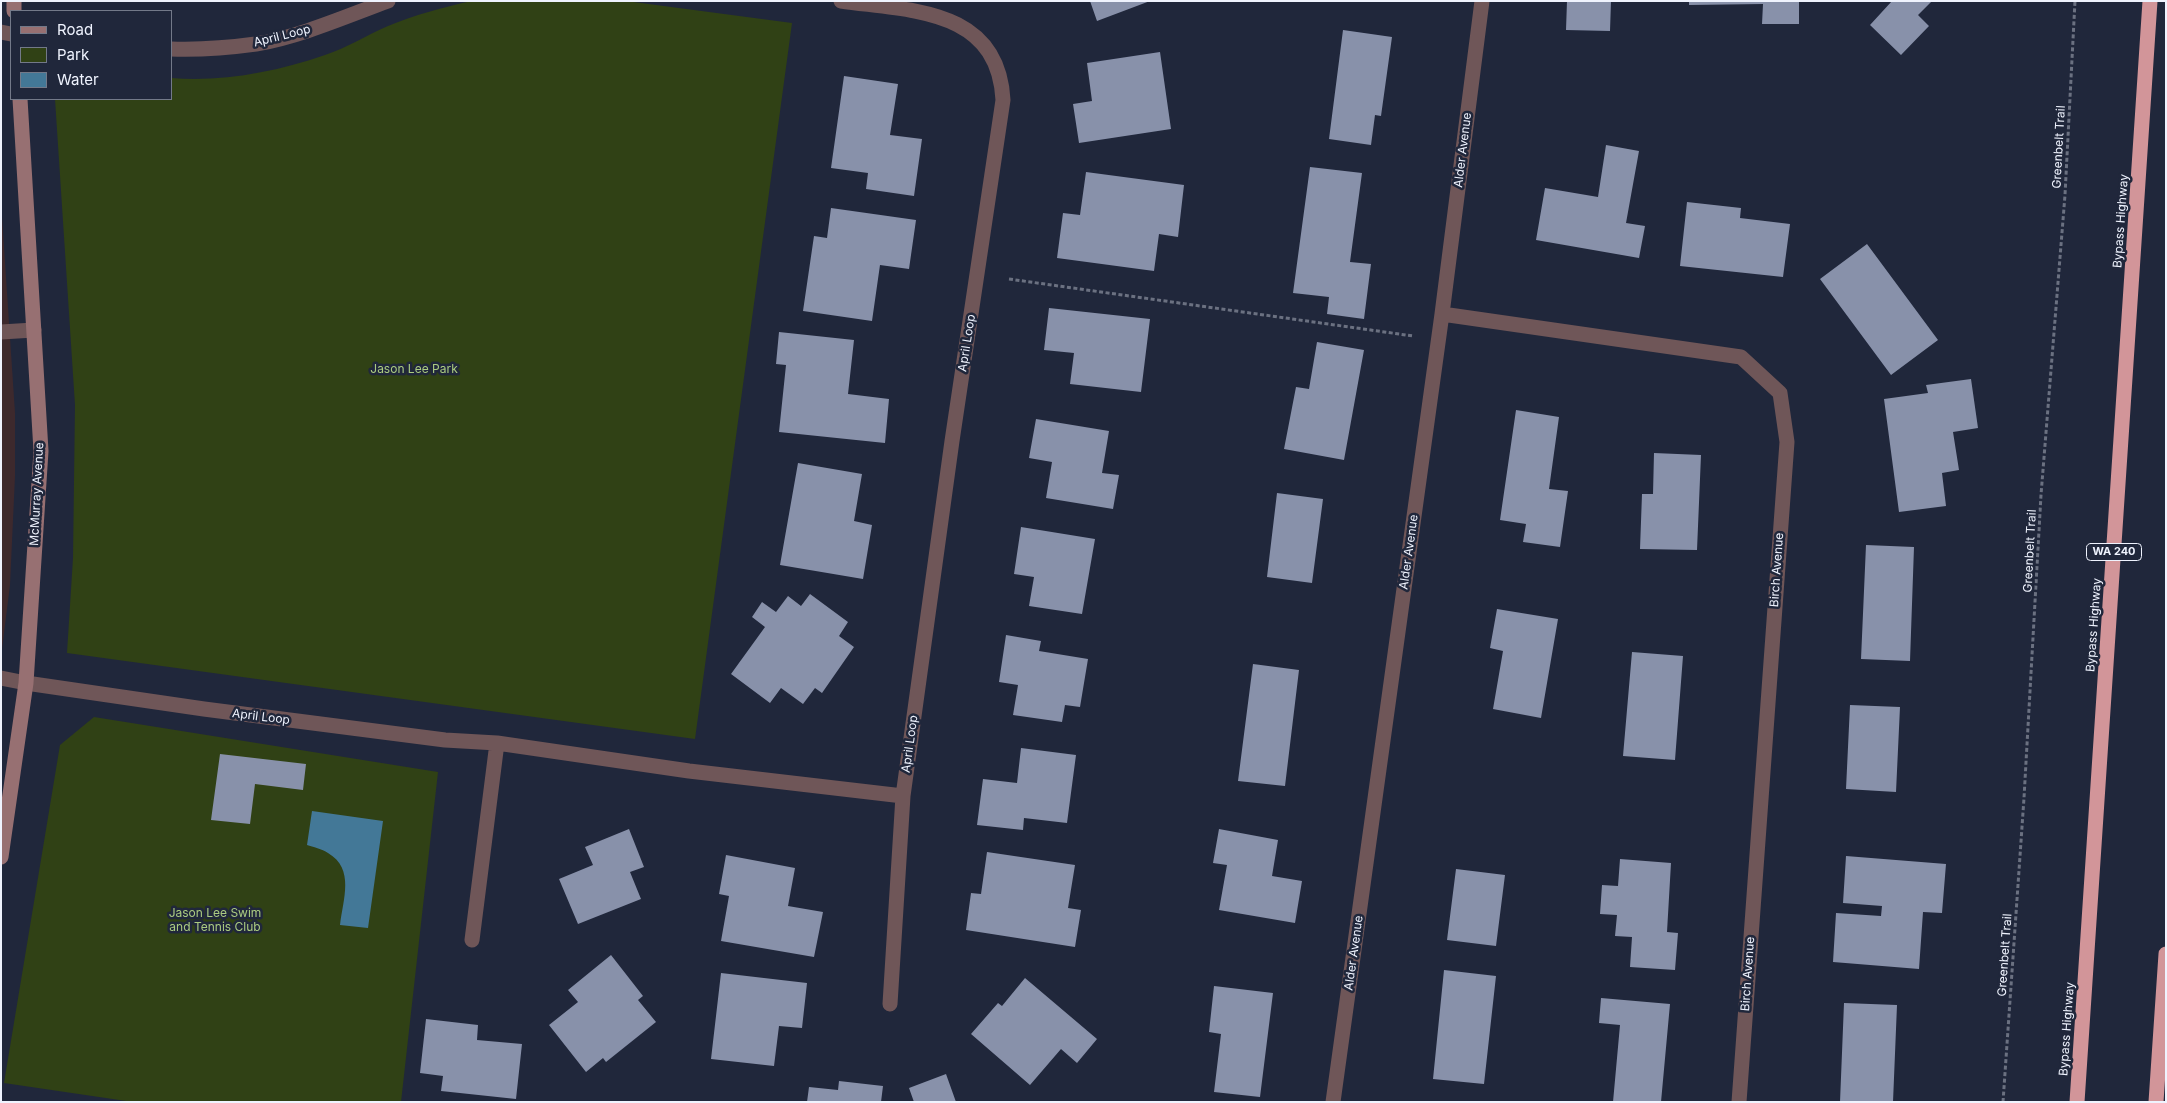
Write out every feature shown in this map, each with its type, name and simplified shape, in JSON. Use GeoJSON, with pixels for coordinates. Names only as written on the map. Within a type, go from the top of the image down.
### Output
{"type":"FeatureCollection","features":[{"type":"Feature","properties":{"kind":"highway","name":"Bypass Highway"},"geometry":{"type":"LineString","coordinates":[[2077,1102],[2150,1]]}},
{"type":"Feature","properties":{"kind":"highway"},"geometry":{"type":"LineString","coordinates":[[2156,1102],[2166,954]]}},
{"type":"Feature","properties":{"kind":"street","name":"April Loop"},"geometry":{"type":"LineString","coordinates":[[172,49],[208,50],[258,44],[319,26],[388,1]]}},
{"type":"Feature","properties":{"kind":"street","name":"April Loop"},"geometry":{"type":"LineString","coordinates":[[841,1],[931,14],[954,22],[979,39],[995,61],[1002,83],[1003,100],[950,451],[903,796],[890,1004]]}},
{"type":"Feature","properties":{"kind":"street","name":"Alder Avenue"},"geometry":{"type":"LineString","coordinates":[[1333,1102],[1442,314],[1482,1]]}},
{"type":"Feature","properties":{"kind":"street","name":"McMurray Avenue"},"geometry":{"type":"LineString","coordinates":[[1,858],[26,682],[41,451],[20,100]]}},
{"type":"Feature","properties":{"kind":"street","name":"Birch Avenue"},"geometry":{"type":"LineString","coordinates":[[1442,314],[1741,358],[1780,393],[1786,442],[1739,1102]]}},
{"type":"Feature","properties":{"kind":"street"},"geometry":{"type":"LineString","coordinates":[[1,332],[34,330]]}},
{"type":"Feature","properties":{"kind":"street","name":"April Loop"},"geometry":{"type":"LineString","coordinates":[[1,678],[213,711],[444,740],[497,743],[689,771],[903,796]]}},
{"type":"Feature","properties":{"kind":"street"},"geometry":{"type":"LineString","coordinates":[[472,940],[497,743]]}},
{"type":"Feature","properties":{"kind":"path","name":"Greenbelt Trail"},"geometry":{"type":"LineString","coordinates":[[2003,1102],[2025,789],[2042,495],[2066,196],[2075,1]]}},
{"type":"Feature","properties":{"kind":"path"},"geometry":{"type":"LineString","coordinates":[[1009,279],[1413,336]]}},
{"type":"Feature","properties":{"kind":"shaded area"},"geometry":{"type":"Polygon","coordinates":[[[1,202],[15,413],[15,476],[10,585],[1,657],[1,202]]]}},
{"type":"Feature","properties":{"kind":"green space","name":"Jason Lee Park"},"geometry":{"type":"Polygon","coordinates":[[[472,1],[626,1],[792,23],[695,739],[67,653],[73,558],[75,405],[55,100],[172,100],[172,78],[230,77],[288,66],[333,52],[408,18],[472,1]]]}},
{"type":"Feature","properties":{"kind":"green space","name":"Jason Lee Swim and Tennis Club"},"geometry":{"type":"Polygon","coordinates":[[[94,717],[438,772],[401,1102],[133,1102],[4,1083],[60,745],[94,717]]]}},
{"type":"Feature","properties":{"kind":"water"},"geometry":{"type":"Polygon","coordinates":[[[312,811],[383,821],[368,928],[340,925],[345,895],[342,867],[326,852],[307,845],[312,811]]]}},
{"type":"Feature","properties":{"kind":"building"},"geometry":{"type":"Polygon","coordinates":[[[1090,1],[1150,1],[1097,21],[1090,1]]]}},
{"type":"Feature","properties":{"kind":"building"},"geometry":{"type":"Polygon","coordinates":[[[1567,1],[1611,1],[1610,31],[1566,30],[1567,1]]]}},
{"type":"Feature","properties":{"kind":"building"},"geometry":{"type":"Polygon","coordinates":[[[1689,1],[1799,1],[1799,24],[1762,24],[1763,4],[1689,5],[1689,1]]]}},
{"type":"Feature","properties":{"kind":"building"},"geometry":{"type":"Polygon","coordinates":[[[1892,1],[1932,1],[1918,15],[1929,26],[1901,55],[1870,25],[1892,1]]]}},
{"type":"Feature","properties":{"kind":"building"},"geometry":{"type":"Polygon","coordinates":[[[1343,30],[1392,37],[1381,116],[1375,115],[1371,145],[1329,139],[1343,30]]]}},
{"type":"Feature","properties":{"kind":"building"},"geometry":{"type":"Polygon","coordinates":[[[1160,52],[1171,129],[1079,143],[1073,104],[1092,101],[1087,63],[1160,52]]]}},
{"type":"Feature","properties":{"kind":"building"},"geometry":{"type":"Polygon","coordinates":[[[844,76],[898,84],[890,135],[922,139],[914,196],[866,189],[868,173],[831,168],[844,76]]]}},
{"type":"Feature","properties":{"kind":"building"},"geometry":{"type":"Polygon","coordinates":[[[1606,145],[1639,151],[1626,223],[1645,226],[1639,258],[1536,240],[1545,188],[1598,197],[1606,145]]]}},
{"type":"Feature","properties":{"kind":"building"},"geometry":{"type":"Polygon","coordinates":[[[1310,167],[1362,173],[1350,262],[1371,264],[1364,319],[1327,314],[1329,297],[1293,293],[1310,167]]]}},
{"type":"Feature","properties":{"kind":"building"},"geometry":{"type":"Polygon","coordinates":[[[1086,172],[1184,185],[1178,237],[1159,234],[1154,271],[1057,258],[1063,213],[1080,215],[1086,172]]]}},
{"type":"Feature","properties":{"kind":"building"},"geometry":{"type":"Polygon","coordinates":[[[1687,202],[1741,208],[1740,218],[1790,224],[1783,277],[1680,266],[1687,202]]]}},
{"type":"Feature","properties":{"kind":"building"},"geometry":{"type":"Polygon","coordinates":[[[831,208],[916,220],[909,269],[880,265],[872,321],[803,311],[814,236],[827,238],[831,208]]]}},
{"type":"Feature","properties":{"kind":"building"},"geometry":{"type":"Polygon","coordinates":[[[1867,244],[1938,340],[1891,375],[1820,279],[1867,244]]]}},
{"type":"Feature","properties":{"kind":"building"},"geometry":{"type":"Polygon","coordinates":[[[1049,308],[1150,319],[1141,392],[1070,384],[1074,353],[1044,350],[1049,308]]]}},
{"type":"Feature","properties":{"kind":"building"},"geometry":{"type":"Polygon","coordinates":[[[779,332],[854,340],[848,394],[889,399],[885,443],[779,432],[786,365],[776,364],[779,332]]]}},
{"type":"Feature","properties":{"kind":"building"},"geometry":{"type":"Polygon","coordinates":[[[1317,342],[1364,350],[1344,460],[1284,449],[1296,387],[1309,389],[1317,342]]]}},
{"type":"Feature","properties":{"kind":"building"},"geometry":{"type":"Polygon","coordinates":[[[1971,379],[1978,428],[1953,432],[1959,470],[1942,473],[1946,506],[1899,512],[1884,399],[1928,393],[1926,385],[1971,379]]]}},
{"type":"Feature","properties":{"kind":"building"},"geometry":{"type":"Polygon","coordinates":[[[1516,410],[1559,417],[1549,489],[1568,491],[1560,547],[1523,542],[1526,524],[1500,520],[1516,410]]]}},
{"type":"Feature","properties":{"kind":"building"},"geometry":{"type":"Polygon","coordinates":[[[1036,419],[1109,431],[1102,473],[1119,475],[1113,509],[1046,498],[1052,462],[1029,458],[1036,419]]]}},
{"type":"Feature","properties":{"kind":"building"},"geometry":{"type":"Polygon","coordinates":[[[1654,453],[1701,455],[1697,550],[1640,549],[1642,494],[1653,494],[1654,453]]]}},
{"type":"Feature","properties":{"kind":"building"},"geometry":{"type":"Polygon","coordinates":[[[798,463],[862,474],[854,521],[872,525],[863,579],[780,565],[798,463]]]}},
{"type":"Feature","properties":{"kind":"building"},"geometry":{"type":"Polygon","coordinates":[[[1277,493],[1323,499],[1312,583],[1267,577],[1277,493]]]}},
{"type":"Feature","properties":{"kind":"building"},"geometry":{"type":"Polygon","coordinates":[[[1021,527],[1095,539],[1082,614],[1029,606],[1034,577],[1014,574],[1021,527]]]}},
{"type":"Feature","properties":{"kind":"building"},"geometry":{"type":"Polygon","coordinates":[[[1866,545],[1914,547],[1910,661],[1861,659],[1866,545]]]}},
{"type":"Feature","properties":{"kind":"building"},"geometry":{"type":"Polygon","coordinates":[[[810,594],[848,622],[839,636],[854,647],[822,693],[815,688],[803,704],[781,688],[770,703],[731,674],[765,627],[752,617],[762,602],[776,612],[788,596],[801,606],[810,594]]]}},
{"type":"Feature","properties":{"kind":"building"},"geometry":{"type":"Polygon","coordinates":[[[1497,609],[1558,619],[1541,718],[1493,709],[1503,651],[1490,648],[1497,609]]]}},
{"type":"Feature","properties":{"kind":"building"},"geometry":{"type":"Polygon","coordinates":[[[1006,635],[1041,641],[1039,651],[1088,659],[1080,707],[1065,705],[1062,722],[1013,715],[1018,685],[999,682],[1006,635]]]}},
{"type":"Feature","properties":{"kind":"building"},"geometry":{"type":"Polygon","coordinates":[[[1632,652],[1683,656],[1675,760],[1623,756],[1632,652]]]}},
{"type":"Feature","properties":{"kind":"building"},"geometry":{"type":"Polygon","coordinates":[[[1253,664],[1299,670],[1285,786],[1238,781],[1253,664]]]}},
{"type":"Feature","properties":{"kind":"building"},"geometry":{"type":"Polygon","coordinates":[[[1850,705],[1900,707],[1896,792],[1846,789],[1850,705]]]}},
{"type":"Feature","properties":{"kind":"building"},"geometry":{"type":"Polygon","coordinates":[[[1021,748],[1076,755],[1067,823],[1024,818],[1023,830],[977,825],[983,779],[1017,783],[1021,748]]]}},
{"type":"Feature","properties":{"kind":"building"},"geometry":{"type":"Polygon","coordinates":[[[220,754],[306,764],[303,790],[255,784],[250,824],[211,820],[220,754]]]}},
{"type":"Feature","properties":{"kind":"building"},"geometry":{"type":"Polygon","coordinates":[[[629,829],[644,867],[630,872],[641,899],[578,924],[559,879],[593,865],[585,847],[629,829]]]}},
{"type":"Feature","properties":{"kind":"building"},"geometry":{"type":"Polygon","coordinates":[[[1219,829],[1278,840],[1272,876],[1302,881],[1295,923],[1219,910],[1227,865],[1213,863],[1219,829]]]}},
{"type":"Feature","properties":{"kind":"building"},"geometry":{"type":"Polygon","coordinates":[[[987,852],[1075,865],[1068,908],[1081,910],[1075,947],[966,930],[971,893],[981,894],[987,852]]]}},
{"type":"Feature","properties":{"kind":"building"},"geometry":{"type":"Polygon","coordinates":[[[726,855],[795,868],[788,906],[823,912],[814,957],[721,941],[729,896],[719,894],[726,855]]]}},
{"type":"Feature","properties":{"kind":"building"},"geometry":{"type":"Polygon","coordinates":[[[1846,856],[1946,864],[1942,913],[1923,912],[1919,969],[1833,962],[1836,913],[1881,916],[1882,906],[1843,903],[1846,856]]]}},
{"type":"Feature","properties":{"kind":"building"},"geometry":{"type":"Polygon","coordinates":[[[1620,859],[1671,863],[1667,932],[1678,933],[1675,970],[1630,967],[1632,937],[1615,936],[1617,915],[1600,914],[1602,885],[1618,886],[1620,859]]]}},
{"type":"Feature","properties":{"kind":"building"},"geometry":{"type":"Polygon","coordinates":[[[1456,869],[1505,875],[1496,946],[1447,940],[1456,869]]]}},
{"type":"Feature","properties":{"kind":"building"},"geometry":{"type":"Polygon","coordinates":[[[611,955],[643,996],[638,1000],[656,1022],[606,1062],[603,1058],[586,1072],[549,1025],[578,1002],[568,990],[611,955]]]}},
{"type":"Feature","properties":{"kind":"building"},"geometry":{"type":"Polygon","coordinates":[[[1444,970],[1496,976],[1484,1084],[1433,1079],[1444,970]]]}},
{"type":"Feature","properties":{"kind":"building"},"geometry":{"type":"Polygon","coordinates":[[[721,973],[807,983],[802,1028],[779,1026],[774,1066],[711,1059],[721,973]]]}},
{"type":"Feature","properties":{"kind":"building"},"geometry":{"type":"Polygon","coordinates":[[[1025,978],[1097,1039],[1077,1063],[1061,1049],[1030,1085],[971,1034],[998,1003],[1002,1006],[1025,978]]]}},
{"type":"Feature","properties":{"kind":"building"},"geometry":{"type":"Polygon","coordinates":[[[1214,986],[1273,993],[1260,1097],[1214,1092],[1221,1034],[1209,1032],[1214,986]]]}},
{"type":"Feature","properties":{"kind":"building"},"geometry":{"type":"Polygon","coordinates":[[[1601,998],[1670,1004],[1661,1102],[1613,1102],[1620,1025],[1599,1023],[1601,998]]]}},
{"type":"Feature","properties":{"kind":"building"},"geometry":{"type":"Polygon","coordinates":[[[1844,1003],[1897,1005],[1893,1102],[1840,1102],[1844,1003]]]}},
{"type":"Feature","properties":{"kind":"building"},"geometry":{"type":"Polygon","coordinates":[[[426,1019],[478,1025],[477,1040],[522,1044],[516,1099],[441,1091],[443,1076],[420,1073],[426,1019]]]}},
{"type":"Feature","properties":{"kind":"building"},"geometry":{"type":"Polygon","coordinates":[[[946,1074],[956,1102],[914,1102],[909,1088],[946,1074]]]}},
{"type":"Feature","properties":{"kind":"building"},"geometry":{"type":"Polygon","coordinates":[[[839,1081],[883,1086],[881,1102],[807,1102],[809,1087],[838,1090],[839,1081]]]}}]}
